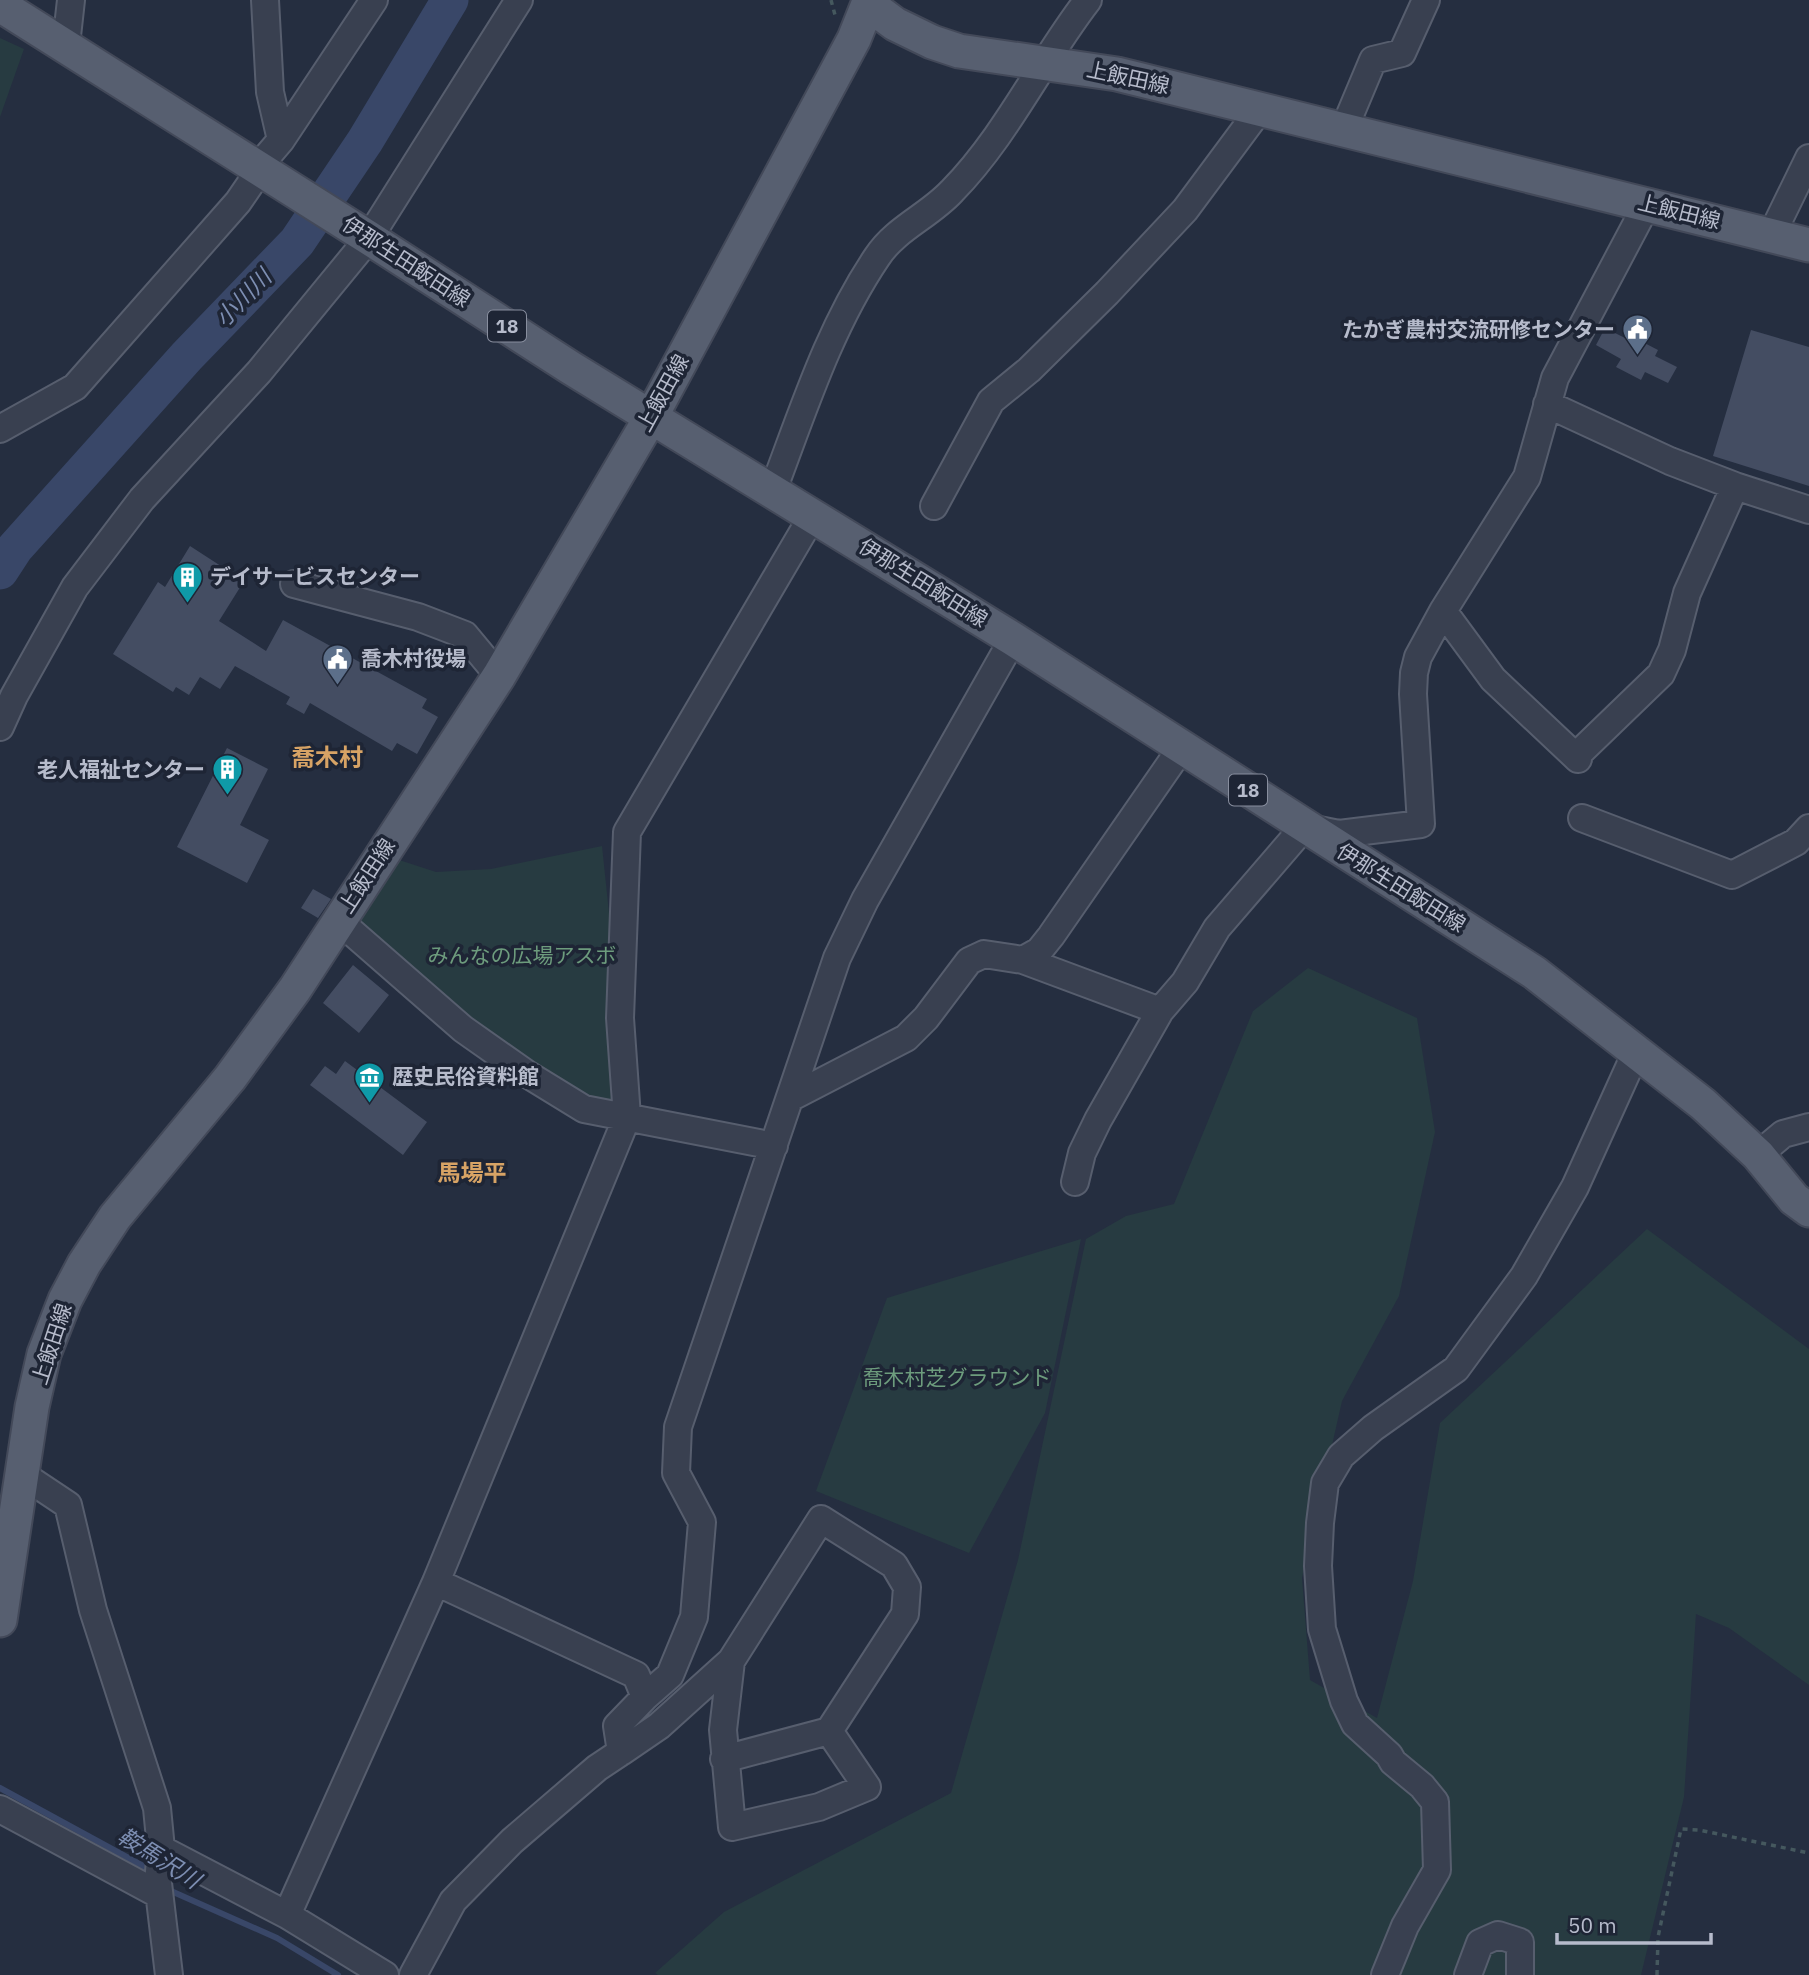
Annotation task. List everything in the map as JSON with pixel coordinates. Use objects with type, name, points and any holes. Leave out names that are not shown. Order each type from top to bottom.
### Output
[{"type":"main road","name":"上飯田線","points":[[0,1620],[32,1407],[44,1354],[65,1300],[84,1264],[115,1217],[230,1078],[295,989],[499,676],[651,417],[854,39],[867,1],[895,24],[958,51],[1117,74],[1809,245]]},
{"type":"main road","name":"伊那生田飯田線","points":[[0,5],[66,45],[259,175],[366,236],[571,368],[1013,639],[1535,973],[1703,1104],[1758,1155],[1794,1199],[1809,1210]]},
{"type":"street","points":[[66,45],[71,0]]},
{"type":"street","points":[[265,0],[270,92],[281,140]]},
{"type":"street","points":[[0,429],[75,387],[238,202],[259,175],[374,0]]},
{"type":"street","points":[[0,727],[14,696],[75,587],[134,510],[260,372],[366,236],[519,0]]},
{"type":"street","points":[[773,490],[835,329],[876,258],[890,238],[930,211],[952,191],[995,140],[1044,62],[1088,0]]},
{"type":"street","points":[[1345,129],[1373,60],[1402,53],[1426,0]]},
{"type":"street","points":[[934,506],[991,401],[1029,370],[1185,211],[1260,109]]},
{"type":"street","points":[[1772,236],[1809,158]]},
{"type":"street","points":[[1074,1182],[1082,1153],[1098,1120],[1160,1011],[1185,982],[1217,928],[1304,827],[1339,834],[1421,824],[1413,694],[1418,657],[1443,611],[1527,477],[1555,378],[1647,205]]},
{"type":"street","points":[[1547,404],[1670,461],[1809,510]]},
{"type":"street","points":[[1443,611],[1493,679],[1577,757],[1661,674],[1672,650],[1687,593],[1735,486]]},
{"type":"street","points":[[286,1915],[436,1582],[627,1117],[620,1018],[627,832],[813,515]]},
{"type":"street","points":[[294,584],[418,617],[465,635],[499,676]]},
{"type":"street","points":[[621,1752],[617,1726],[670,1675],[694,1617],[702,1522],[676,1473],[678,1427],[837,958],[865,900],[1013,639]]},
{"type":"street","points":[[1023,960],[1039,951],[1051,936],[1112,844],[1182,747]]},
{"type":"street","points":[[1582,818],[1732,875],[1796,842],[1809,828]]},
{"type":"street","points":[[338,920],[463,1029],[527,1074],[584,1109],[774,1146]]},
{"type":"street","points":[[790,1098],[906,1038],[926,1018],[969,961],[985,954],[1023,960],[1160,1011]]},
{"type":"street","points":[[1385,1975],[1405,1926],[1437,1870],[1435,1802],[1422,1786],[1355,1724],[1344,1701],[1322,1629],[1318,1566],[1325,1483],[1341,1456],[1455,1369],[1524,1276],[1575,1187],[1637,1050]]},
{"type":"street","points":[[1758,1155],[1783,1134],[1809,1127]]},
{"type":"street","points":[[23,1475],[68,1505],[93,1610],[157,1808],[161,1849],[159,1894],[169,1975]]},
{"type":"street","points":[[413,1975],[453,1901],[512,1841],[597,1768],[659,1726],[731,1661],[821,1519],[894,1565],[907,1587],[905,1614],[829,1731],[724,1759]]},
{"type":"street","points":[[436,1582],[636,1675],[645,1697]]},
{"type":"street","points":[[731,1661],[723,1730],[732,1827],[819,1807],[867,1787],[829,1731]]},
{"type":"street","points":[[0,1809],[159,1894]]},
{"type":"street","points":[[161,1849],[286,1915],[385,1975]]},
{"type":"street","points":[[1468,1975],[1480,1943],[1498,1935],[1520,1942],[1520,1975]]},
{"type":"path","points":[[1657,1975],[1658,1937],[1681,1829],[1699,1830],[1809,1853]]},
{"type":"green space","points":[[0,38],[24,49],[0,117]]},
{"type":"green space","name":"みんなの広場アスボ","points":[[602,846],[620,1018],[623,1112],[582,1106],[338,920],[390,857],[436,872],[491,869]]},
{"type":"green space","points":[[1308,968],[1417,1018],[1435,1132],[1399,1296],[1342,1401],[1302,1578],[1310,1680],[1377,1718],[1413,1581],[1440,1423],[1647,1229],[1809,1349],[1809,1685],[1729,1628],[1696,1614],[1684,1797],[1641,1975],[658,1975],[655,1973],[724,1912],[951,1793],[1018,1560],[1086,1239],[1126,1216],[1174,1204],[1253,1011]]},
{"type":"green space","name":"喬木村芝グラウンド","points":[[1081,1239],[1045,1413],[969,1553],[816,1491],[887,1298]]},
{"type":"building","name":"たかぎ農村交流研修センター","points":[[1605,328],[1629,340],[1631,336],[1658,350],[1655,356],[1677,367],[1668,383],[1645,372],[1641,380],[1616,367],[1621,359],[1596,345]]},
{"type":"building","points":[[1751,330],[1809,347],[1809,486],[1713,456]]},
{"type":"building","points":[[190,546],[244,581],[219,621],[266,651],[283,620],[427,699],[422,708],[438,717],[417,754],[397,743],[392,751],[310,703],[304,714],[286,704],[290,697],[235,666],[220,689],[200,677],[189,695],[176,687],[173,692],[113,654],[158,582],[165,587]]},
{"type":"building","name":"老人福祉センター","points":[[227,748],[268,769],[240,825],[269,840],[247,883],[177,847]]},
{"type":"building","points":[[313,889],[331,899],[318,918],[301,908]]},
{"type":"building","points":[[353,965],[389,995],[359,1033],[323,1003]]},
{"type":"building","name":"歴史民俗資料館","points":[[345,1061],[427,1122],[403,1155],[310,1085],[325,1066],[336,1074]]},
{"type":"waterway","name":"小川川","points":[[0,571],[15,548],[187,356],[297,242],[365,141],[450,0]]},
{"type":"waterway","name":"鞍馬沢川","points":[[0,1788],[151,1872]]},
{"type":"waterway","name":"鞍馬沢川","points":[[167,1886],[171,1891],[277,1938],[338,1975]]},
{"type":"place","name":"たかぎ農村交流研修センター","points":[[1638,357]]},
{"type":"place","name":"デイサービスセンター","points":[[187,604]]},
{"type":"place","name":"喬木村役場","points":[[338,686]]},
{"type":"place","name":"老人福祉センター","points":[[228,797]]},
{"type":"place","name":"歴史民俗資料館","points":[[369,1104]]},
{"type":"district","name":"喬木村","points":[[327,758]]},
{"type":"district","name":"馬場平","points":[[472,1173]]}]
